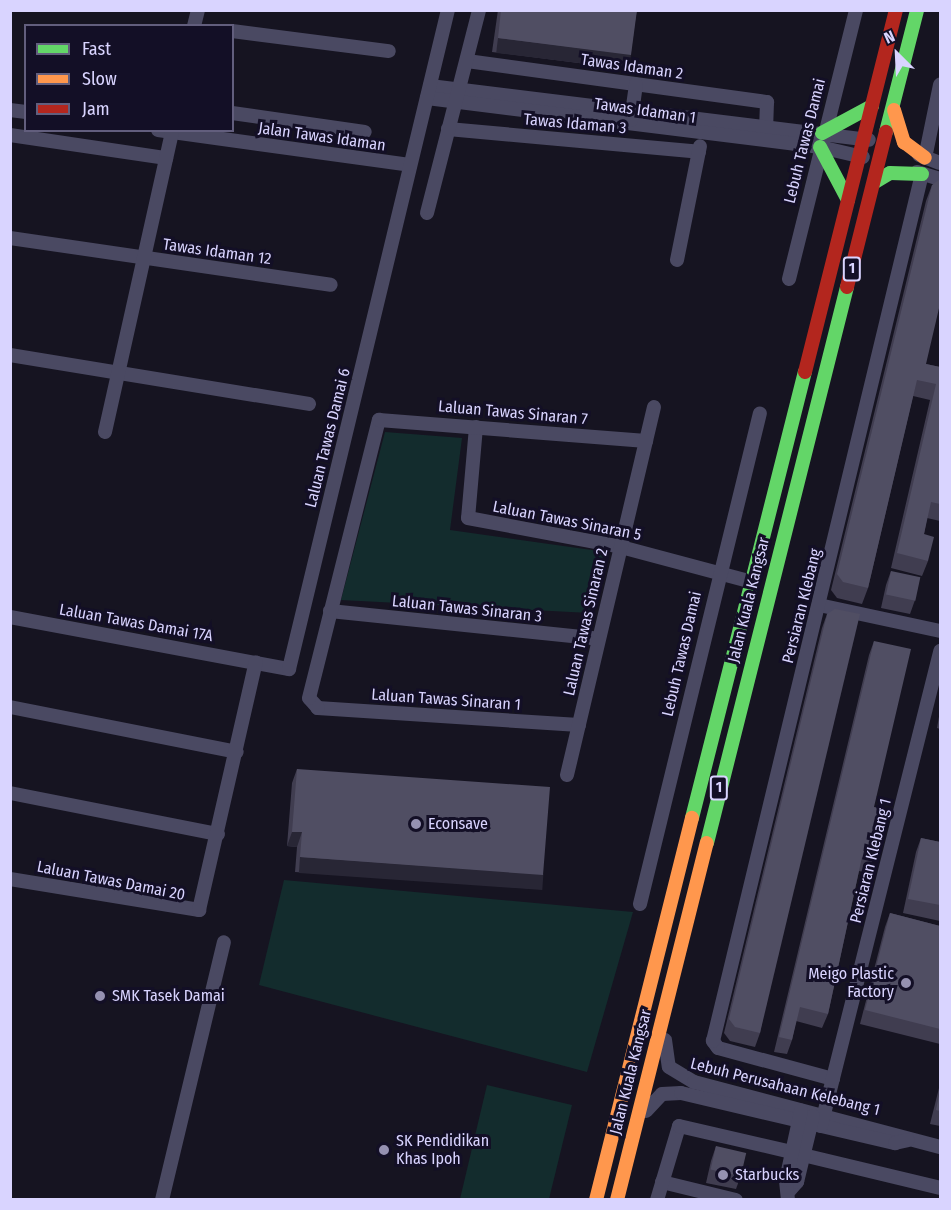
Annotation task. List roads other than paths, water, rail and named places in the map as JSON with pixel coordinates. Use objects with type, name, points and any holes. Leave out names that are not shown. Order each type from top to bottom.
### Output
[{"type":"highway","name":"Jalan Kuala Kangsar","points":[[596,1200],[749,581],[896,10]]},
{"type":"highway","name":"Jalan Kuala Kangsar","points":[[617,1200],[917,10]]},
{"type":"highway","points":[[848,200],[821,140],[872,106]]},
{"type":"highway","points":[[893,107],[904,142],[925,158]]},
{"type":"highway","points":[[875,182],[890,173],[922,174]]},
{"type":"street","name":"Laluan Tawas Damai 6","points":[[256,662],[290,667],[448,10]]},
{"type":"street","points":[[427,213],[479,10]]},
{"type":"street","name":"Lebuh Tawas Damai","points":[[789,279],[821,140],[856,10]]},
{"type":"street","points":[[234,31],[389,51]]},
{"type":"street","name":"Tawas Idaman 2","points":[[467,61],[767,102],[766,128]]},
{"type":"street","points":[[632,118],[636,84]]},
{"type":"street","points":[[925,158],[940,85]]},
{"type":"street","name":"Tawas Idaman 1","points":[[429,92],[632,118],[766,128],[821,140],[859,156],[940,179]]},
{"type":"street","points":[[234,113],[365,132]]},
{"type":"street","name":"Tawas Idaman 1","points":[[632,118],[701,135],[821,140],[864,139],[940,163]]},
{"type":"street","name":"Tawas Idaman 3","points":[[448,129],[699,152]]},
{"type":"street","points":[[10,238],[144,258],[166,158],[165,132]]},
{"type":"street","name":"Jalan Tawas Idaman","points":[[172,132],[410,165]]},
{"type":"street","points":[[10,135],[166,158]]},
{"type":"street","points":[[677,260],[701,135]]},
{"type":"street","name":"Persiaran Klebang","points":[[833,1078],[714,1045],[922,174]]},
{"type":"street","name":"Tawas Idaman 12","points":[[105,432],[144,258],[331,285]]},
{"type":"street","points":[[10,355],[309,404]]},
{"type":"street","name":"Laluan Tawas Sinaran 2","points":[[567,775],[654,407]]},
{"type":"street","name":"Lebuh Tawas Damai","points":[[640,904],[718,574],[760,413]]},
{"type":"street","name":"Laluan Tawas Sinaran 7","points":[[330,611],[379,420],[646,441]]},
{"type":"street","name":"Laluan Tawas Sinaran 5","points":[[476,427],[468,518],[621,547],[749,581]]},
{"type":"street","points":[[819,605],[940,631]]},
{"type":"street","name":"Laluan Tawas Sinaran 3","points":[[330,611],[599,639]]},
{"type":"street","name":"Laluan Tawas Sinaran 1","points":[[330,611],[311,705],[579,725]]},
{"type":"street","name":"Laluan Tawas Damai 17A","points":[[10,617],[256,662]]},
{"type":"street","name":"Persiaran Klebang 1","points":[[789,1195],[798,1154],[812,1117],[833,1078],[940,651]]},
{"type":"street","points":[[10,793],[218,834],[256,662]]},
{"type":"street","points":[[10,707],[237,752]]},
{"type":"street","name":"Laluan Tawas Damai 20","points":[[10,879],[196,911],[202,905],[218,834]]},
{"type":"street","points":[[162,1200],[224,942]]},
{"type":"street","name":"Lebuh Perusahaan Kelebang 1","points":[[670,983],[673,1000],[666,1056],[678,1076],[895,1143],[908,1140],[940,1147]]},
{"type":"street","name":"Lebuh Perusahaan Kelebang 1","points":[[628,1156],[637,1148],[653,1099],[670,1092],[812,1117]]},
{"type":"street","points":[[657,1200],[679,1126],[940,1188]]},
{"type":"street","points":[[662,1182],[736,1200]]},
{"type":"place","name":"Econsave","points":[[416,824]]},
{"type":"place","name":"Meigo Plastic Factory","points":[[906,983]]},
{"type":"place","name":"SMK Tasek Damai","points":[[100,996]]},
{"type":"place","name":"SK Pendidikan Khas Ipoh","points":[[384,1150]]},
{"type":"place","name":"Starbucks","points":[[723,1175]]}]
